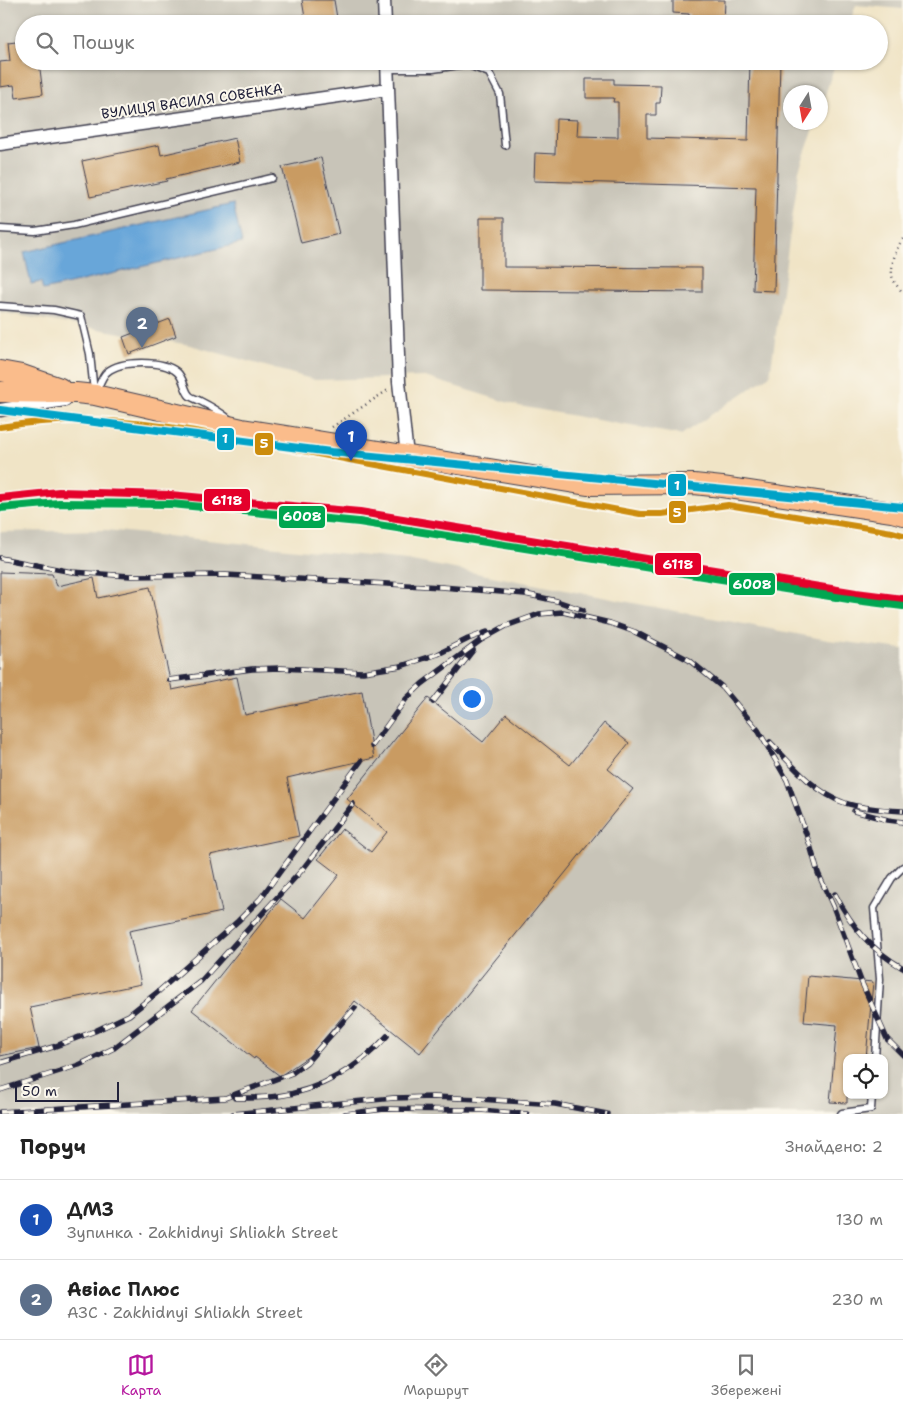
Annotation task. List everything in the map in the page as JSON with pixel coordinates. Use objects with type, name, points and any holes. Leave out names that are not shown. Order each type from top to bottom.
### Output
[{"type":"highway","points":[[0,371],[22,375],[85,394],[242,429],[588,485],[694,484],[815,500],[903,515]]},
{"type":"highway","points":[[0,392],[85,394]]},
{"type":"street","points":[[384,0],[385,15]]},
{"type":"street","points":[[387,70],[399,382],[407,456]]},
{"type":"street","name":"ВУЛИЦЯ ВАСИЛЯ СОВЕНКА","points":[[0,144],[388,89]]},
{"type":"street","points":[[0,410],[85,394]]},
{"type":"lane","points":[[481,70],[489,73],[500,94],[505,145]]},
{"type":"lane","points":[[0,229],[36,231],[74,225],[272,178]]},
{"type":"lane","points":[[0,306],[54,310],[81,316],[90,354],[85,394]]},
{"type":"lane","points":[[85,394],[105,372],[113,368],[138,363],[170,367],[178,372],[190,395],[221,412],[242,429]]},
{"type":"lane","points":[[875,1054],[880,980],[874,908],[892,878],[903,867]]},
{"type":"lane","points":[[841,1114],[842,1112],[871,1109],[872,1099]]},
{"type":"path","points":[[903,239],[893,258],[892,278],[903,293]]},
{"type":"path","points":[[313,440],[399,382]]},
{"type":"shaded area","points":[[0,0],[903,0],[903,9],[856,5],[852,15],[15,15],[15,70],[833,70],[828,86],[783,85],[783,130],[813,130],[799,170],[770,375],[681,435],[519,406],[425,377],[315,380],[190,345],[0,312]]},
{"type":"shaded area","points":[[106,530],[407,560],[828,640],[903,649],[903,1114],[0,1114],[0,532]]},
{"type":"water","points":[[233,204],[242,243],[43,290],[41,282],[31,284],[24,252]]},
{"type":"building","points":[[302,0],[334,0],[336,15],[304,15]]},
{"type":"building","points":[[673,0],[725,0],[724,15],[673,13]]},
{"type":"building","points":[[15,41],[15,70],[40,70],[43,94],[16,98],[14,85],[0,87],[0,62],[10,61],[8,42]]},
{"type":"building","points":[[750,70],[780,70],[774,291],[753,290],[756,187],[534,181],[535,153],[555,154],[556,119],[578,120],[577,136],[618,137],[618,102],[613,102],[614,98],[586,98],[586,79],[614,79],[614,84],[661,85],[660,103],[656,103],[656,115],[647,115],[647,138],[748,141]]},
{"type":"building","points":[[235,138],[240,162],[166,179],[167,181],[90,197],[82,161],[159,145],[161,155]]},
{"type":"building","points":[[321,158],[339,234],[301,243],[282,167]]},
{"type":"building","points":[[480,218],[504,218],[504,267],[702,268],[702,292],[480,290]]},
{"type":"building","points":[[170,319],[176,336],[129,354],[123,337]]},
{"type":"building","points":[[0,572],[52,574],[57,586],[94,578],[98,598],[150,587],[172,690],[237,677],[245,715],[362,691],[374,758],[287,778],[299,836],[210,855],[222,912],[129,931],[141,984],[30,1007],[39,1048],[0,1056]]},
{"type":"building","points":[[428,698],[483,742],[506,714],[570,765],[604,723],[629,743],[608,769],[633,789],[420,1053],[355,1001],[309,1056],[280,1076],[255,1057],[254,1059],[192,1010],[281,899],[305,918],[339,875],[318,859],[342,829],[371,852],[387,832],[347,799]]},
{"type":"building","points":[[808,976],[873,982],[866,1054],[843,1054],[843,1099],[847,1099],[847,1103],[830,1102],[837,1025],[804,1022]]},
{"type":"railway","points":[[0,558],[72,572],[130,576],[226,575],[442,587],[525,594],[557,601],[583,610]]},
{"type":"railway","points":[[372,746],[406,699],[422,684],[481,640],[506,626],[539,614],[563,612],[610,623],[635,632],[689,660],[722,687],[758,730],[787,780],[818,873],[833,906],[861,981],[887,1039],[903,1055]]},
{"type":"railway","points":[[169,680],[252,669],[280,668],[363,672],[401,666],[438,654],[487,632]]},
{"type":"railway","points":[[433,702],[473,650]]},
{"type":"railway","points":[[770,742],[804,777],[834,798],[858,806],[903,811]]},
{"type":"railway","points":[[0,1063],[53,1047],[95,1031],[129,1015],[159,991],[260,899],[361,761]]},
{"type":"railway","points":[[0,1090],[79,1065],[114,1048],[201,981],[302,870],[353,804]]},
{"type":"railway","points":[[854,811],[903,822]]},
{"type":"railway","points":[[835,894],[848,917],[863,937],[881,953],[903,968]]},
{"type":"railway","points":[[0,1112],[225,1098],[292,1073],[307,1062],[355,1008]]},
{"type":"railway","points":[[235,1098],[262,1098],[309,1089],[338,1076],[364,1058],[387,1036]]},
{"type":"railway","points":[[233,1114],[393,1098],[434,1097],[555,1104],[607,1114]]},
{"type":"railway","points":[[345,1114],[384,1109],[480,1110],[527,1114]]},
{"type":"transit line","name":"1","points":[[0,410],[331,452],[903,507]]},
{"type":"transit line","name":"5","points":[[0,427],[82,420],[163,426],[640,514],[662,514],[728,505],[903,535]]},
{"type":"transit line","name":"6118","points":[[0,498],[59,492],[170,495],[360,512],[856,593],[903,599]]},
{"type":"transit line","name":"6008","points":[[0,508],[59,503],[171,504],[359,522],[903,606]]},
{"type":"place","name":"Авіас Плюс","points":[[142,348]]},
{"type":"place","name":"ДМЗ","points":[[351,461]]}]
